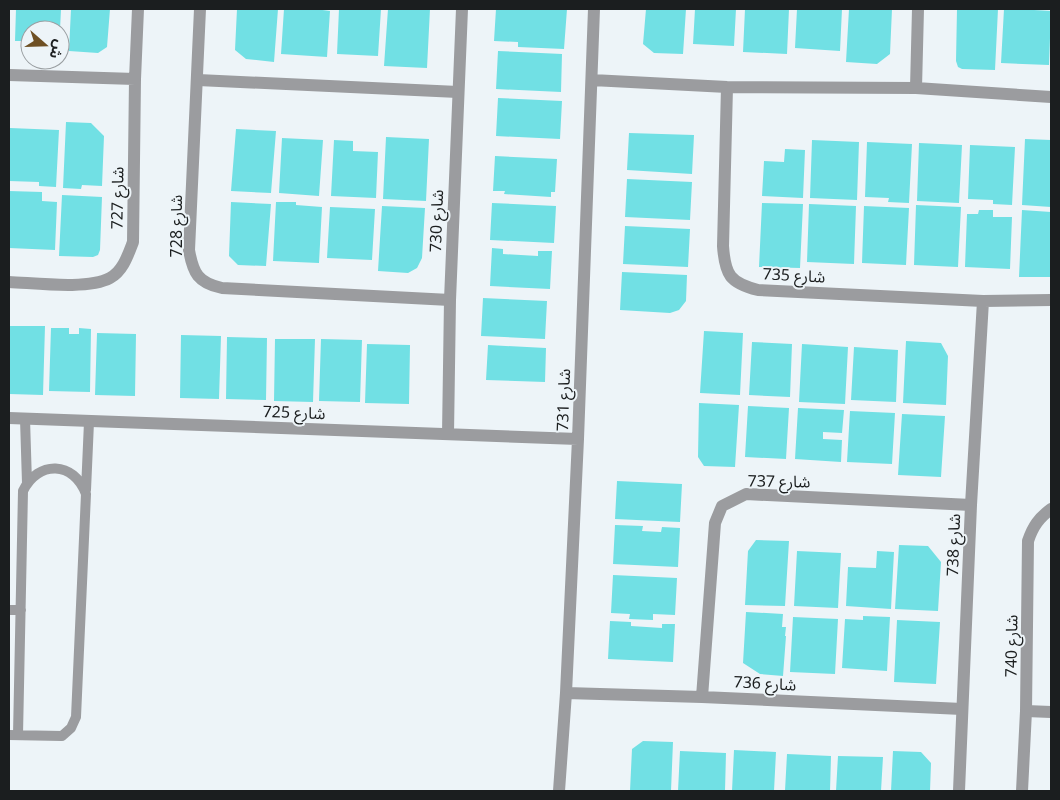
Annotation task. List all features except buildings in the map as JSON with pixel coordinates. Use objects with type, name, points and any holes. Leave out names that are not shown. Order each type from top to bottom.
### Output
[{"type":"street","name":"شارع 727","points":[[9,282],[92,284],[112,278],[126,261],[133,242],[134,79],[138,9]]},
{"type":"street","name":"شارع 728","points":[[200,9],[189,250],[192,264],[199,278],[210,285],[222,288],[450,300]]},
{"type":"street","name":"شارع 730","points":[[448,434],[450,300],[462,9]]},
{"type":"street","name":"شارع 731","points":[[559,791],[566,693],[578,439],[594,9]]},
{"type":"street","points":[[916,88],[918,9]]},
{"type":"street","points":[[9,75],[134,79]]},
{"type":"street","points":[[198,80],[458,92]]},
{"type":"street","points":[[592,80],[727,86],[916,88],[1051,97]]},
{"type":"street","name":"شارع 735","points":[[727,86],[723,246],[724,267],[736,282],[745,287],[758,290],[983,301],[1051,300]]},
{"type":"street","name":"شارع 738","points":[[958,791],[971,504],[983,301]]},
{"type":"street","name":"شارع 725","points":[[9,418],[578,439]]},
{"type":"street","name":"شارع 737","points":[[702,697],[715,523],[722,506],[746,494],[971,504]]},
{"type":"street","name":"شارع 740","points":[[1022,791],[1026,710],[1028,541],[1032,527],[1051,509]]},
{"type":"street","name":"شارع 736","points":[[566,693],[962,709]]},
{"type":"street","points":[[1026,710],[1051,712]]},
{"type":"lane","points":[[25,418],[27,483]]},
{"type":"lane","points":[[86,494],[83,484],[77,477],[60,468],[51,468],[33,476],[23,490],[21,610],[13,735],[62,736],[71,728],[76,717],[86,494],[89,422]]},
{"type":"lane","points":[[9,610],[21,610]]}]
